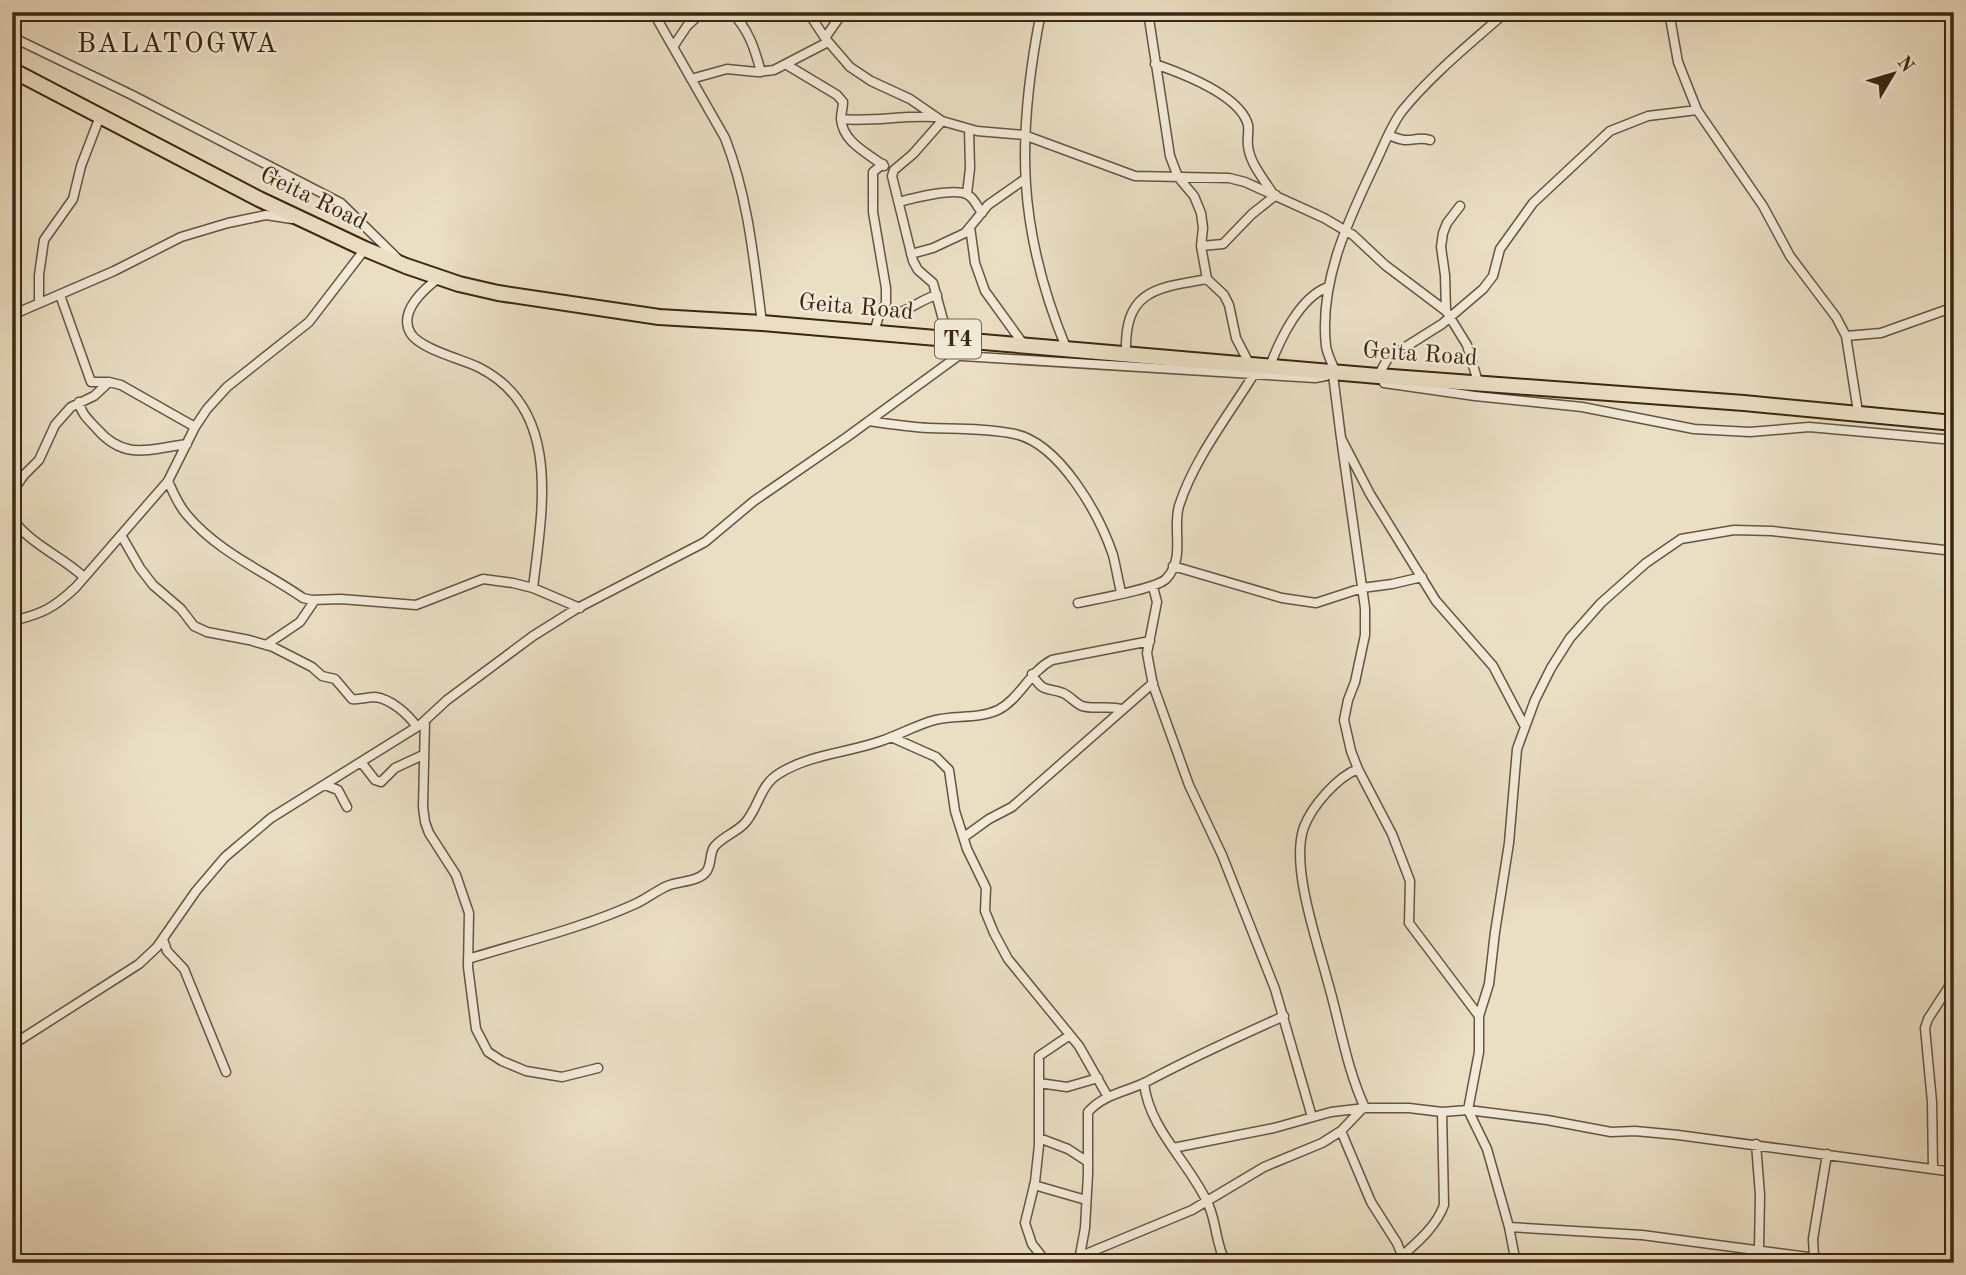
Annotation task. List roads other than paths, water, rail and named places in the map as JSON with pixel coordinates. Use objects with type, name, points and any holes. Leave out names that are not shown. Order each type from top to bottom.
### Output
[{"type":"highway","name":"Geita Road","points":[[12,70],[305,221],[365,249],[406,266],[498,293],[659,317],[948,338],[1126,354],[1252,370],[1270,366],[1858,412],[1954,423]]},
{"type":"street","points":[[653,12],[725,138],[733,159],[746,216],[762,323]]},
{"type":"street","points":[[673,47],[687,26],[702,12]]},
{"type":"street","points":[[731,12],[741,22],[754,46],[761,72]]},
{"type":"street","points":[[808,12],[850,67],[910,99],[938,119]]},
{"type":"street","points":[[691,79],[727,69],[761,72],[787,65],[827,40],[843,12]]},
{"type":"street","points":[[1041,12],[1031,65],[1024,135],[1025,179],[1032,233],[1044,287],[1067,350]]},
{"type":"street","points":[[1148,12],[1171,156],[1178,177],[1194,196],[1201,213],[1201,246],[1207,279],[1224,295],[1229,305],[1236,338],[1252,370]]},
{"type":"street","points":[[1479,1016],[1409,923],[1410,881],[1392,834],[1358,769],[1345,720],[1364,635],[1365,608],[1334,373],[1326,347],[1328,287],[1334,264],[1346,230],[1400,114],[1418,93],[1506,12]]},
{"type":"street","points":[[1669,12],[1678,62],[1697,110],[1763,206],[1790,256],[1836,317],[1846,336],[1858,412]]},
{"type":"street","points":[[12,37],[341,204],[406,266]]},
{"type":"street","points":[[1156,64],[1207,87],[1230,101],[1243,114],[1248,127],[1248,147],[1253,164],[1275,195]]},
{"type":"street","points":[[787,65],[837,95],[842,102],[841,119],[847,138],[893,174],[915,266],[933,283],[948,338]]},
{"type":"street","points":[[1378,376],[1388,358],[1483,289],[1493,276],[1500,248],[1533,203],[1610,131],[1648,116],[1697,110]]},
{"type":"street","points":[[841,119],[874,120],[901,116],[938,119],[969,129],[1024,135],[1135,176],[1229,178],[1245,182],[1346,230],[1385,265],[1449,314],[1467,345],[1478,382]]},
{"type":"street","points":[[39,303],[39,275],[44,240],[73,199],[81,166],[99,119],[104,118]]},
{"type":"street","points":[[893,174],[894,170],[913,154],[938,119]]},
{"type":"street","points":[[969,129],[970,168],[967,194],[982,213]]},
{"type":"street","points":[[1389,135],[1403,141],[1424,138],[1430,140]]},
{"type":"street","points":[[874,333],[884,307],[886,288],[876,233],[872,183],[873,172],[883,164]]},
{"type":"street","points":[[911,254],[949,242],[970,227],[994,200],[1025,179]]},
{"type":"street","points":[[899,202],[940,194],[967,194]]},
{"type":"street","points":[[1201,246],[1223,244],[1275,195]]},
{"type":"street","points":[[1449,314],[1441,247],[1447,223],[1460,206]]},
{"type":"street","points":[[12,315],[181,237],[266,215],[305,221]]},
{"type":"street","points":[[970,227],[975,263],[985,291],[1024,345]]},
{"type":"street","points":[[12,621],[42,614],[84,577],[168,481],[195,427],[227,387],[309,323],[365,249]]},
{"type":"street","points":[[440,277],[422,290],[412,304],[408,323],[411,334],[425,344],[496,376],[517,395],[531,418],[541,466],[542,509],[533,588]]},
{"type":"street","points":[[1126,354],[1127,325],[1136,307],[1148,294],[1167,287],[1207,279]]},
{"type":"street","points":[[1270,366],[1278,344],[1301,307],[1319,290],[1328,287]]},
{"type":"street","points":[[60,295],[91,382],[121,385],[195,427]]},
{"type":"street","points":[[884,307],[893,314],[900,313],[937,295]]},
{"type":"street","points":[[1846,336],[1893,330],[1954,307]]},
{"type":"street","points":[[12,1045],[139,964],[163,939],[225,857],[271,818],[421,724],[506,654],[580,608],[705,542],[754,501],[958,356],[989,342]]},
{"type":"street","points":[[958,356],[1252,370],[1315,378],[1334,373],[1475,396],[1582,407],[1694,429],[1750,432],[1809,427],[1954,440]]},
{"type":"street","points":[[1078,603],[1153,587],[1167,578],[1179,550],[1178,510],[1186,489],[1252,370]]},
{"type":"street","points":[[12,492],[39,460],[55,425],[71,407],[93,396],[109,382]]},
{"type":"street","points":[[79,402],[85,416],[104,437],[121,448],[140,451],[187,444]]},
{"type":"street","points":[[869,421],[994,431],[1034,440],[1060,464],[1101,526],[1113,557],[1121,592]]},
{"type":"street","points":[[1341,438],[1370,494],[1436,601],[1493,666],[1525,727]]},
{"type":"street","points":[[168,481],[185,513],[199,527],[241,561],[303,597],[315,600],[341,599],[416,605],[483,579],[533,588],[580,608]]},
{"type":"street","points":[[12,519],[40,547],[66,562],[84,577]]},
{"type":"street","points":[[1516,1263],[1487,1149],[1468,1110],[1479,1052],[1479,1016],[1489,984],[1509,843],[1517,749],[1535,700],[1551,668],[1583,622],[1646,564],[1681,539],[1734,530],[1772,531],[1954,551]]},
{"type":"street","points":[[121,535],[153,585],[181,609],[194,626],[207,632],[266,645],[312,667],[322,676],[335,679],[352,699],[376,697],[421,724]]},
{"type":"street","points":[[1173,566],[1282,598],[1316,603],[1362,588],[1422,577]]},
{"type":"street","points":[[1153,587],[1157,602],[1147,653],[1153,682],[1189,785],[1239,896],[1284,1016],[1311,1117]]},
{"type":"street","points":[[266,645],[300,622],[315,600]]},
{"type":"street","points":[[468,959],[589,921],[635,904],[670,885],[700,877],[708,869],[715,846],[745,823],[769,780],[781,772],[823,754],[843,752],[936,720],[990,713],[1000,709],[1013,698],[1039,666],[1052,660],[1150,641]]},
{"type":"street","points":[[1032,674],[1040,687],[1067,695],[1081,705],[1121,709]]},
{"type":"street","points":[[964,837],[1012,807],[1153,682]]},
{"type":"street","points":[[421,724],[425,822],[429,833],[456,875],[469,913],[468,959],[476,1029],[488,1052],[526,1071],[562,1077],[598,1068]]},
{"type":"street","points":[[891,737],[936,757],[949,770],[955,811],[972,861],[986,888],[985,911],[1008,959],[1070,1035],[1108,1097]]},
{"type":"street","points":[[361,762],[375,780],[381,782],[395,768],[423,755]]},
{"type":"street","points":[[1358,769],[1345,774],[1336,782],[1304,827],[1301,870],[1317,945],[1349,1068],[1363,1108]]},
{"type":"street","points":[[325,785],[338,790],[347,807]]},
{"type":"street","points":[[163,939],[167,951],[184,969],[226,1072]]},
{"type":"street","points":[[1933,1169],[1932,1102],[1925,1028],[1928,1018],[1954,979]]},
{"type":"street","points":[[1080,1255],[1085,1228],[1088,1112],[1108,1097],[1284,1016]]},
{"type":"street","points":[[1047,1263],[1032,1244],[1024,1223],[1034,1185],[1039,1138],[1039,1056],[1070,1035]]},
{"type":"street","points":[[1039,1083],[1067,1087],[1098,1079]]},
{"type":"street","points":[[1143,1083],[1149,1105],[1172,1148],[1207,1202],[1226,1263]]},
{"type":"street","points":[[1064,1263],[1121,1241],[1207,1202],[1264,1167],[1322,1143],[1341,1131],[1363,1108]]},
{"type":"street","points":[[1172,1148],[1274,1128],[1331,1112],[1363,1108],[1409,1108],[1442,1112],[1468,1110],[1547,1120],[1611,1132],[1655,1132],[1954,1172]]},
{"type":"street","points":[[1341,1131],[1371,1202],[1404,1259],[1441,1215],[1444,1205],[1442,1112]]},
{"type":"street","points":[[1039,1138],[1059,1145],[1088,1162]]},
{"type":"street","points":[[1756,1144],[1760,1195],[1759,1249]]},
{"type":"street","points":[[1814,1256],[1813,1239],[1827,1154]]},
{"type":"street","points":[[1034,1185],[1086,1200]]},
{"type":"street","points":[[1509,1227],[1642,1236],[1854,1263]]},
{"type":"district","name":"BALATOGWA","points":[[178,45]]}]
